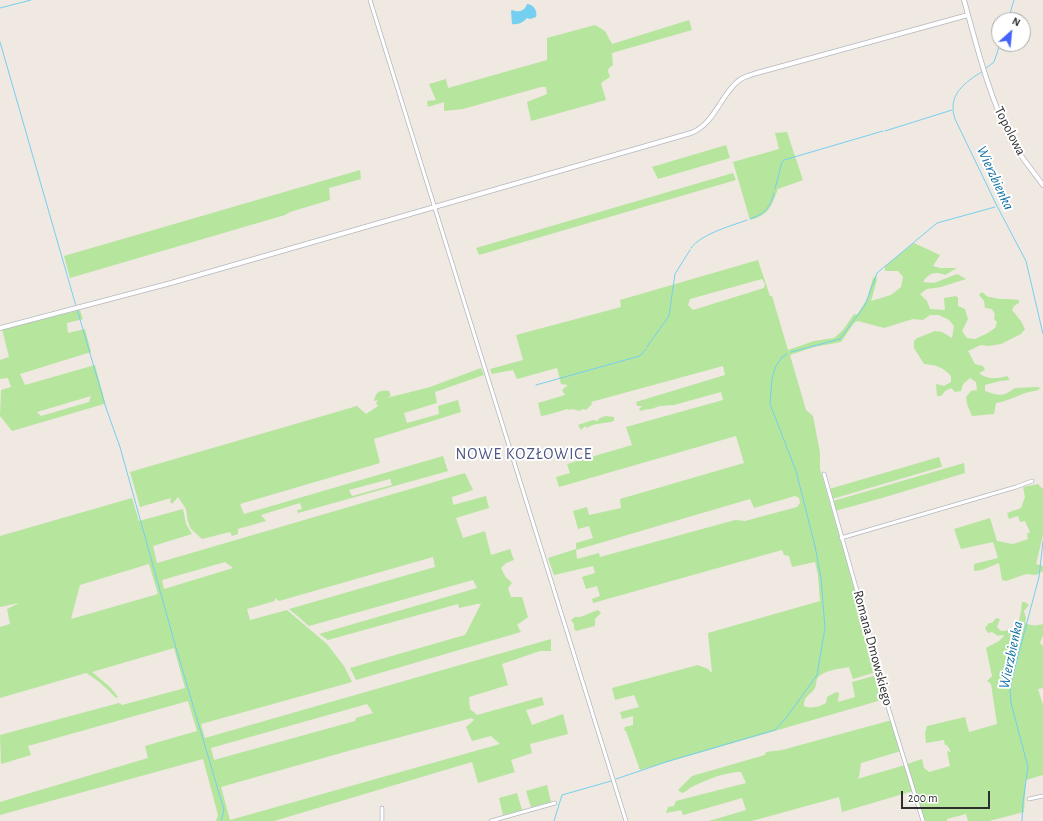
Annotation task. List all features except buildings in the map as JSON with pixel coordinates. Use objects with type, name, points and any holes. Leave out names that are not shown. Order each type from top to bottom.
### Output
[{"type":"street","points":[[370,0],[436,207],[626,821]]},
{"type":"street","name":"Topolowa","points":[[964,0],[994,100],[1011,139],[1043,185]]},
{"type":"street","points":[[0,328],[171,283],[691,133],[696,131],[704,124],[741,78],[757,72],[968,15]]},
{"type":"street","name":"Romana Dmowskiego","points":[[824,474],[882,684],[923,821]]},
{"type":"street","points":[[841,538],[1032,481]]},
{"type":"street","points":[[1029,799],[1043,796]]},
{"type":"street","points":[[491,821],[555,803]]},
{"type":"street","points":[[382,808],[382,821]]},
{"type":"street","points":[[506,817],[507,821]]},
{"type":"green space","points":[[689,20],[692,30],[612,53],[613,65],[608,71],[610,77],[601,83],[606,100],[531,121],[527,102],[547,94],[546,87],[541,87],[463,109],[444,111],[444,102],[428,107],[427,101],[436,100],[429,84],[446,79],[448,88],[547,60],[547,38],[595,25],[605,31],[612,44]]},
{"type":"green space","points":[[787,132],[803,180],[778,189],[771,205],[765,213],[750,220],[733,162],[779,149],[775,133]]},
{"type":"green space","points":[[726,145],[730,158],[658,179],[652,167]]},
{"type":"green space","points":[[360,170],[361,179],[329,188],[330,200],[290,212],[285,215],[70,278],[64,256]]},
{"type":"green space","points":[[733,173],[736,180],[479,255],[476,248]]},
{"type":"green space","points":[[914,243],[940,255],[933,266],[940,268],[957,268],[945,275],[938,273],[932,274],[923,282],[934,283],[957,274],[966,279],[941,287],[927,289],[920,294],[927,301],[930,309],[945,310],[944,298],[956,296],[958,298],[958,306],[965,309],[968,319],[962,331],[967,338],[975,339],[986,334],[995,328],[997,322],[994,319],[995,314],[992,309],[985,308],[984,301],[979,295],[982,292],[988,297],[1019,300],[1019,303],[1014,306],[1012,310],[1021,321],[1025,329],[1021,334],[1001,344],[988,346],[981,345],[968,351],[975,364],[983,366],[985,370],[979,373],[986,377],[992,378],[1007,376],[1010,380],[985,385],[985,391],[1001,395],[1015,388],[1041,388],[996,403],[994,414],[972,416],[966,397],[971,391],[977,390],[976,382],[970,378],[963,384],[961,391],[955,392],[951,388],[945,391],[941,396],[937,396],[936,384],[944,386],[951,382],[951,376],[939,367],[924,364],[914,348],[914,341],[917,338],[935,331],[942,332],[952,338],[954,326],[949,320],[939,315],[930,315],[923,320],[913,319],[884,328],[858,321],[854,323],[841,342],[814,347],[790,355],[806,410],[813,416],[820,453],[820,469],[876,663],[876,672],[853,679],[849,667],[832,670],[819,676],[815,688],[804,702],[804,706],[812,707],[824,704],[826,703],[827,697],[836,692],[839,693],[838,702],[855,697],[852,682],[877,675],[885,699],[640,770],[626,731],[624,730],[625,727],[633,725],[633,716],[622,719],[620,712],[639,707],[634,695],[615,700],[612,688],[698,665],[708,669],[712,673],[708,633],[820,601],[818,575],[815,562],[792,567],[789,556],[784,555],[782,550],[593,603],[592,599],[600,596],[597,586],[586,589],[582,577],[595,573],[593,566],[554,575],[548,558],[576,549],[576,543],[593,538],[589,526],[578,529],[573,511],[587,507],[589,515],[621,508],[620,499],[744,463],[736,436],[559,487],[556,477],[570,473],[567,464],[632,445],[626,427],[723,400],[721,392],[674,405],[660,406],[640,411],[639,409],[642,406],[637,406],[636,402],[725,375],[723,366],[591,402],[592,404],[586,410],[583,409],[579,411],[567,409],[541,416],[538,403],[565,395],[562,390],[568,385],[561,384],[557,368],[517,379],[513,370],[492,374],[490,369],[523,360],[516,335],[621,307],[620,300],[758,260],[770,296],[772,296],[788,350],[814,341],[834,338],[843,330],[854,314],[857,315],[867,299],[873,278],[876,276],[877,280],[871,301],[891,295],[901,287],[903,277],[898,271],[885,271],[885,266]],"holes":[[[762,279],[765,284],[764,288],[693,310],[688,305],[690,299]],[[795,496],[799,498],[800,503],[797,507],[745,521],[735,520],[600,557],[599,553],[577,559],[576,550],[750,499],[754,508]]]},
{"type":"green space","points":[[80,310],[83,319],[67,323],[68,333],[85,329],[91,352],[20,374],[25,385],[95,365],[105,402],[104,404],[12,431],[0,416],[1,390],[11,387],[8,378],[0,379],[0,360],[9,357],[2,329]],"holes":[[[91,396],[89,402],[41,416],[37,412]]]},
{"type":"green space","points":[[481,368],[484,375],[435,392],[437,403],[404,413],[407,423],[439,414],[438,406],[458,400],[461,412],[374,439],[380,463],[240,504],[244,514],[443,456],[448,471],[298,513],[297,510],[302,509],[300,503],[261,515],[266,521],[238,529],[238,534],[232,536],[230,532],[202,539],[191,529],[188,522],[186,509],[178,497],[172,504],[170,501],[171,498],[140,507],[130,472],[357,406],[366,414],[378,406],[376,403],[378,400],[374,401],[377,393],[383,390],[389,391],[391,396],[387,398],[430,387]],"holes":[[[390,479],[392,485],[352,496],[349,490]]]},
{"type":"green space","points":[[605,416],[614,417],[614,421],[587,428],[585,426],[581,430],[578,425],[593,420],[597,421]]},
{"type":"green space","points":[[939,457],[941,467],[832,499],[829,489]]},
{"type":"green space","points":[[964,463],[965,473],[835,511],[833,501]]},
{"type":"green space","points":[[465,473],[473,490],[452,497],[453,505],[486,496],[489,508],[456,518],[463,538],[485,531],[491,555],[510,549],[514,560],[506,563],[501,568],[505,576],[512,583],[508,588],[511,597],[522,597],[528,617],[517,625],[521,632],[356,680],[350,668],[465,635],[481,604],[459,608],[458,604],[328,640],[319,634],[477,588],[473,580],[309,626],[289,609],[435,567],[433,557],[279,601],[275,598],[275,601],[247,609],[250,620],[287,610],[327,644],[344,666],[352,682],[201,724],[205,738],[551,639],[551,651],[540,651],[502,664],[508,685],[469,697],[470,709],[477,715],[542,697],[544,705],[526,710],[532,725],[563,714],[568,734],[530,744],[532,753],[511,760],[515,772],[478,783],[472,762],[274,821],[216,821],[218,815],[203,759],[0,815],[0,802],[148,758],[145,746],[197,731],[188,701],[28,746],[31,755],[1,764],[0,735],[119,703],[122,705],[185,688],[174,648],[92,672],[110,687],[118,697],[116,698],[98,681],[86,673],[0,698],[0,627],[10,624],[7,609],[19,603],[0,607],[0,536],[132,498],[139,521],[183,509],[186,524],[192,534],[153,546],[157,563]],"holes":[[[225,562],[233,568],[164,589],[162,580]],[[149,564],[158,594],[71,619],[80,585]],[[367,704],[373,713],[356,718],[355,721],[214,760],[211,748]],[[472,718],[474,720],[466,727],[472,741],[491,736],[500,744],[230,820],[221,787]]]},
{"type":"green space","points":[[1038,484],[1043,489],[1043,535],[1036,564],[1043,566],[1043,571],[1036,575],[1026,574],[1006,581],[1002,580],[999,563],[982,570],[974,571],[974,564],[998,558],[993,542],[961,549],[954,529],[990,518],[997,541],[1013,544],[1028,539],[1027,534],[1030,532],[1025,521],[1020,522],[1018,516],[1009,519],[1007,513],[1021,508],[1025,497],[1023,487]]},
{"type":"green space","points":[[1022,602],[1029,605],[1024,611],[1026,618],[1025,623],[1030,625],[1043,624],[1043,635],[1040,643],[1043,646],[1043,688],[1038,689],[1043,705],[1043,775],[1026,780],[1024,812],[989,821],[968,821],[966,814],[947,819],[947,821],[924,821],[907,764],[922,759],[924,768],[929,772],[950,766],[947,751],[951,752],[947,745],[945,745],[944,740],[926,743],[925,733],[927,726],[965,717],[969,732],[997,724],[991,684],[987,681],[992,676],[986,648],[999,641],[1004,636],[998,636],[992,632],[988,633],[985,628],[996,618],[1000,619],[997,627],[1001,631],[1012,629],[1016,626],[1020,618]]},
{"type":"green space","points":[[598,610],[601,613],[595,619],[595,626],[576,631],[574,629],[574,624],[571,620],[575,617],[580,617]]},
{"type":"green space","points":[[892,720],[901,751],[861,763],[859,777],[857,779],[905,765],[913,791],[842,812],[839,797],[752,821],[709,821],[746,810],[742,798],[683,815],[681,810],[666,813],[668,807],[674,806],[676,801],[746,783],[741,772],[735,772],[709,779],[683,793],[678,790],[692,776],[765,755],[766,752],[782,750]]},
{"type":"green space","points":[[547,785],[551,802],[531,807],[526,791]]},
{"type":"green space","points":[[517,793],[522,810],[503,815],[499,798]]},
{"type":"water","points":[[527,4],[534,8],[536,17],[530,19],[527,18],[521,23],[512,24],[511,11],[521,11]]},
{"type":"waterway","points":[[0,8],[31,0]]},
{"type":"waterway","name":"Wierzbienka","points":[[1010,12],[1014,0]]},
{"type":"waterway","points":[[0,42],[76,306]]},
{"type":"waterway","name":"Wierzbienka","points":[[985,69],[994,62],[997,52]]},
{"type":"waterway","name":"Wierzbienka","points":[[983,71],[969,80],[959,90],[955,96],[953,111],[955,119],[997,206],[1026,261],[1043,334]]},
{"type":"waterway","points":[[885,131],[952,110]]},
{"type":"waterway","points":[[775,189],[782,162],[784,160],[883,131]]},
{"type":"waterway","points":[[750,219],[760,215],[766,210],[771,203],[774,193]]},
{"type":"waterway","points":[[791,352],[840,339],[865,305],[877,273],[937,223],[995,207]]},
{"type":"waterway","points":[[691,248],[709,235],[747,220]]},
{"type":"waterway","points":[[654,337],[669,316],[675,274],[690,250]]},
{"type":"waterway","points":[[77,309],[106,408],[120,447],[176,648],[224,810],[221,821]]},
{"type":"waterway","points":[[647,347],[653,338]]},
{"type":"waterway","points":[[536,385],[640,356],[646,349]]},
{"type":"waterway","points":[[616,779],[669,761],[775,730],[786,718],[817,675],[825,628],[821,578],[815,546],[796,471],[770,404],[772,378],[776,366],[782,357],[787,354]]},
{"type":"waterway","name":"Wierzbienka","points":[[1022,821],[1028,767],[1011,703],[1010,691],[1039,577],[1043,541]]},
{"type":"waterway","points":[[554,821],[562,795],[611,781]]},
{"type":"district","name":"NOWE KOZŁOWICE","points":[[524,454]]}]
